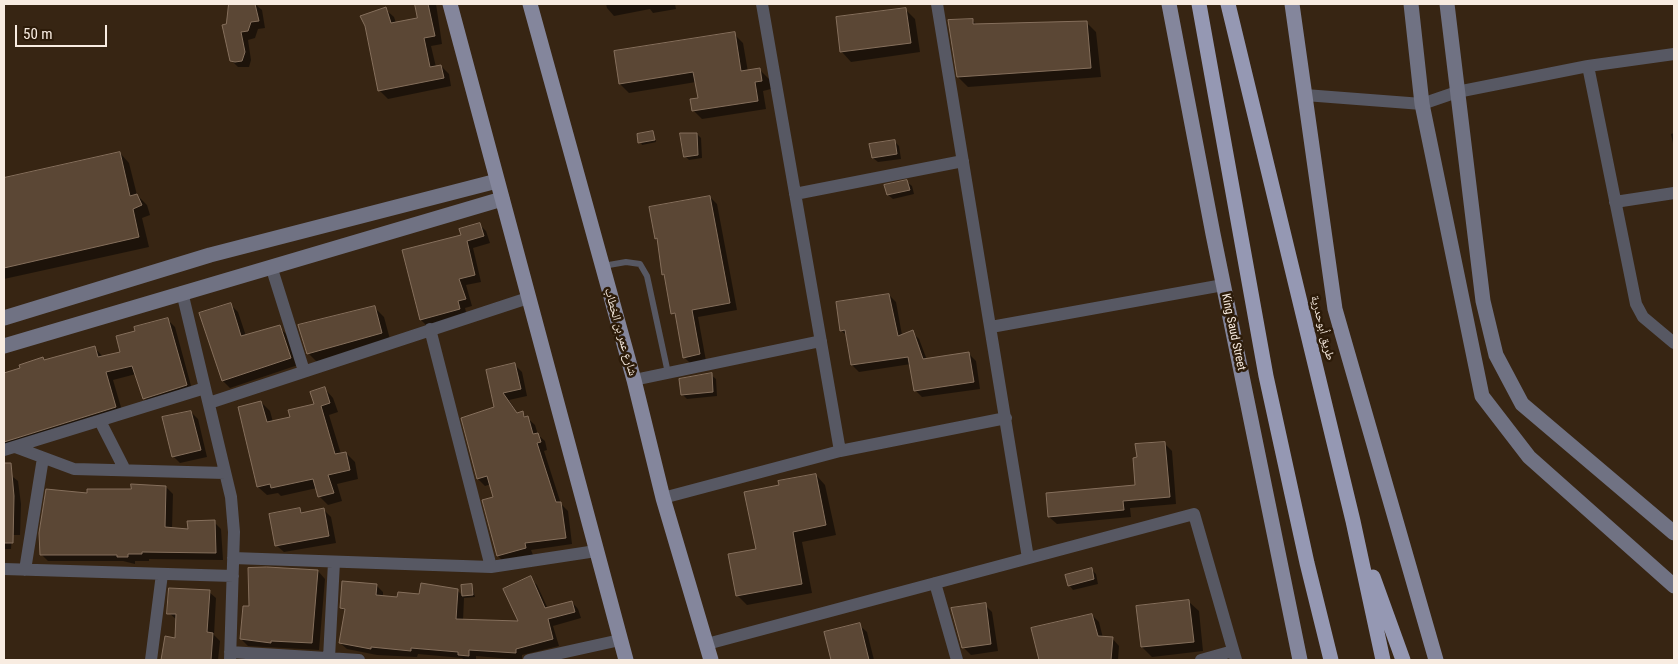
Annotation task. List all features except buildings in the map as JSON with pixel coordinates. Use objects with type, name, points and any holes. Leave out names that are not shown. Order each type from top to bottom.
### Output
[{"type":"highway","points":[[1199,4],[1266,376],[1305,553],[1332,660]]},
{"type":"highway","name":"طريق أبوحدرية","points":[[1228,4],[1353,521],[1383,660]]},
{"type":"highway","points":[[1353,521],[1402,660]]},
{"type":"main road","points":[[450,4],[626,660]]},
{"type":"main road","name":"شارع عمر بن الخطاب","points":[[530,4],[634,380],[662,498],[711,660]]},
{"type":"main road","name":"King Saud Street","points":[[1169,4],[1223,285],[1300,660]]},
{"type":"main road","points":[[1292,4],[1335,309],[1436,660]]},
{"type":"street","points":[[762,4],[840,451]]},
{"type":"street","points":[[937,4],[1028,558]]},
{"type":"street","points":[[1411,4],[1422,104],[1482,396],[1529,457],[1674,586]]},
{"type":"street","points":[[1447,4],[1483,301],[1496,355],[1522,404],[1674,533]]},
{"type":"street","points":[[1305,95],[1422,104],[1457,92],[1588,66],[1674,54]]},
{"type":"street","points":[[1588,66],[1636,304],[1643,317],[1674,343]]},
{"type":"street","points":[[795,194],[963,161]]},
{"type":"street","points":[[4,318],[210,255],[497,181]]},
{"type":"street","points":[[1615,202],[1674,193]]},
{"type":"street","points":[[4,346],[502,198]]},
{"type":"street","points":[[272,266],[304,371]]},
{"type":"street","points":[[991,327],[1223,285]]},
{"type":"street","points":[[182,292],[231,497],[233,576],[230,656],[359,660]]},
{"type":"street","points":[[208,403],[528,298]]},
{"type":"street","points":[[430,329],[491,567]]},
{"type":"street","points":[[634,380],[821,340]]},
{"type":"street","points":[[9,449],[205,388]]},
{"type":"street","points":[[662,498],[840,451],[1006,418]]},
{"type":"street","points":[[100,421],[125,470]]},
{"type":"street","points":[[9,449],[44,458],[74,469],[225,473]]},
{"type":"street","points":[[25,570],[44,458]]},
{"type":"street","points":[[707,644],[1194,514],[1235,656],[1202,660]]},
{"type":"street","points":[[233,558],[491,567],[596,550]]},
{"type":"street","points":[[329,658],[334,562]]},
{"type":"street","points":[[4,569],[233,576]]},
{"type":"street","points":[[152,660],[162,574]]},
{"type":"street","points":[[934,583],[956,660]]},
{"type":"street","points":[[528,660],[620,640]]},
{"type":"lane","points":[[602,266],[626,262],[640,264],[647,276],[668,373]]}]
